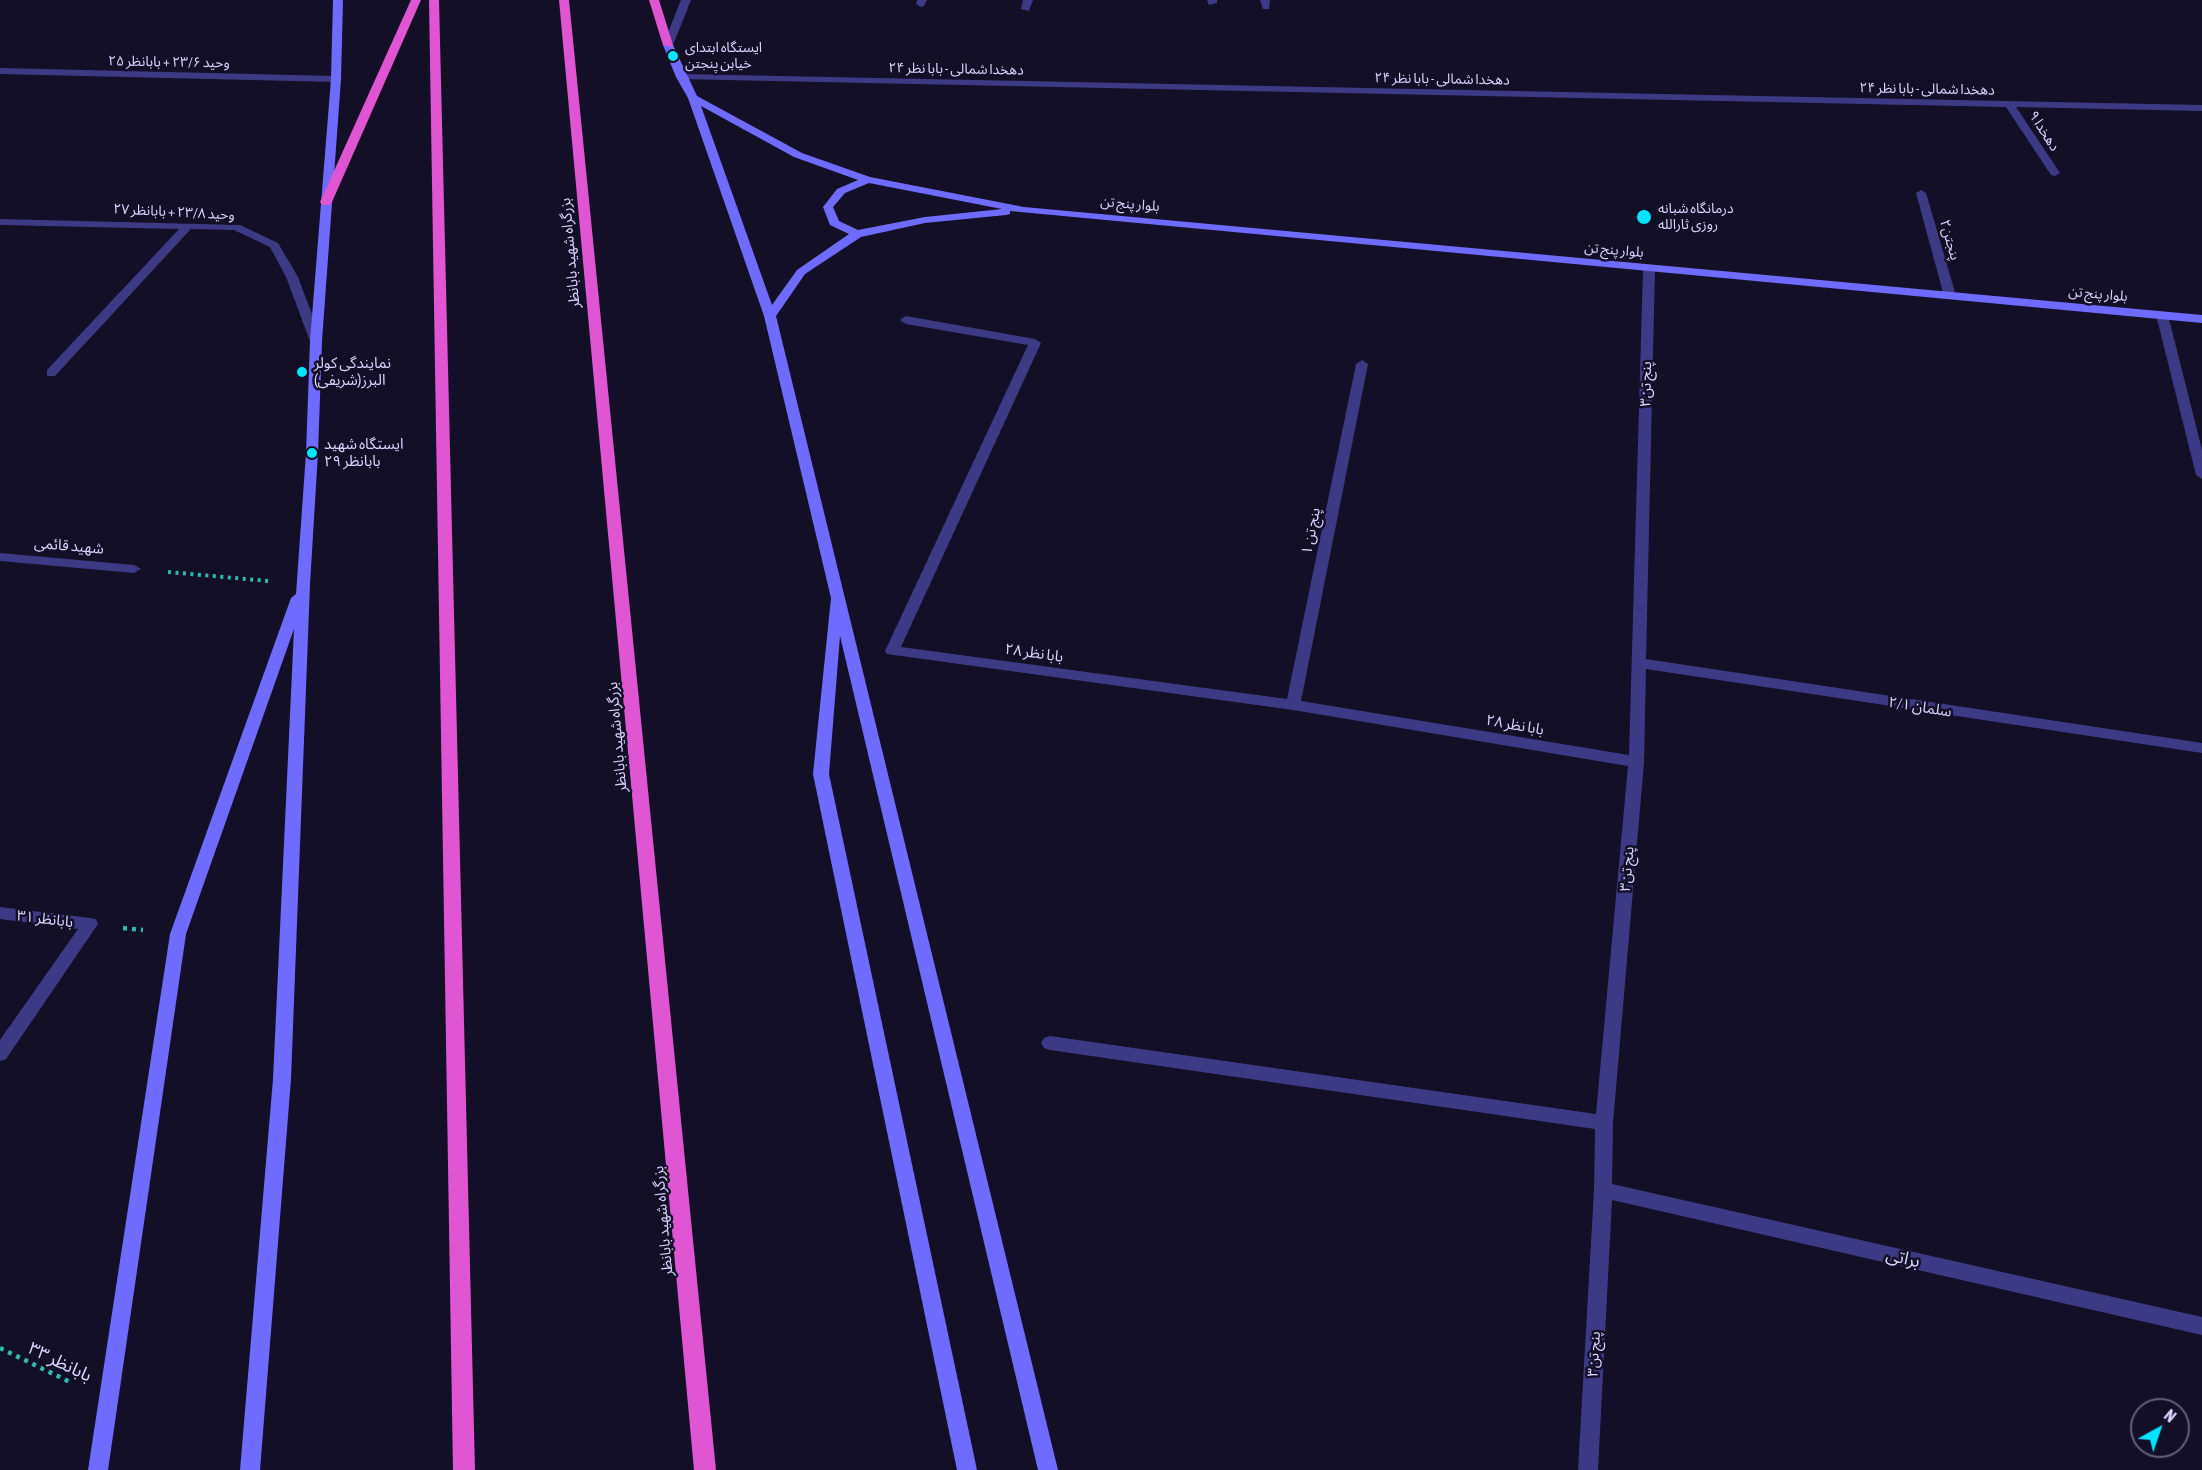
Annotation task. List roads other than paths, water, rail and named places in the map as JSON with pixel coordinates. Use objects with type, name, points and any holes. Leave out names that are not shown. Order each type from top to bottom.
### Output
[{"type":"highway","points":[[326,202],[416,0]]},
{"type":"highway","points":[[434,0],[464,1470]]},
{"type":"highway","name":"بزرگراه شهید بابانظر","points":[[564,0],[705,1470]]},
{"type":"highway","points":[[654,0],[668,45]]},
{"type":"main road","points":[[250,1470],[282,1079],[303,584],[312,453],[316,341],[336,79],[338,0]]},
{"type":"main road","points":[[668,45],[681,77],[693,98],[770,316],[1048,1470]]},
{"type":"main road","points":[[693,98],[798,155],[868,180],[1023,210]]},
{"type":"main road","points":[[857,234],[834,223],[828,207],[841,191],[868,180]]},
{"type":"main road","points":[[770,316],[801,272],[857,234],[925,220],[1023,210]]},
{"type":"main road","name":"بلوار پنج تن","points":[[1023,210],[2202,319]]},
{"type":"main road","points":[[98,1470],[178,934],[303,584]]},
{"type":"main road","points":[[837,588],[821,774],[967,1470]]},
{"type":"street","points":[[668,45],[686,0]]},
{"type":"street","name":"وحید ۲۳/۶ + بابانظر ۲۵","points":[[0,71],[336,79]]},
{"type":"street","name":"دهخدا شمالی - بابا نظر ۲۴","points":[[681,77],[2202,108]]},
{"type":"street","name":"دهخدا ۹","points":[[2010,105],[2055,172]]},
{"type":"street","name":"پنجتن۲","points":[[1921,193],[1950,296]]},
{"type":"street","name":"وحید ۲۳/۸ + بابانظر ۲۷","points":[[0,222],[236,227],[274,245],[292,277],[316,341]]},
{"type":"street","points":[[51,373],[189,225]]},
{"type":"street","name":"پنج تن۳","points":[[1588,1470],[1603,1190],[1604,1123],[1636,762],[1649,268]]},
{"type":"street","points":[[2162,315],[2202,475]]},
{"type":"street","name":"بابا نظر ۲۸","points":[[906,320],[1035,343],[892,651],[1293,705],[1636,762]]},
{"type":"street","name":"پنج تن ۱","points":[[1293,705],[1362,364]]},
{"type":"street","name":"شهید قائمی","points":[[0,557],[134,569]]},
{"type":"street","name":"سلمان ۲/۱","points":[[1639,663],[1995,719],[2202,748]]},
{"type":"street","name":"بابانظر ۳۱","points":[[0,913],[90,924],[0,1054]]},
{"type":"street","points":[[1050,1043],[1604,1123]]},
{"type":"street","name":"براتی","points":[[1603,1190],[2202,1326]]},
{"type":"place","name":"ایستگاه ابتدای خیابن پنجتن","points":[[673,56]]},
{"type":"place","name":"درمانگاه شبانه روزی ثارالله","points":[[1644,217]]},
{"type":"place","name":"نمایندگی کولر البرز(شریفی)","points":[[302,372]]},
{"type":"place","name":"ایستگاه شهید بابانظر ۲۹","points":[[312,453]]}]
